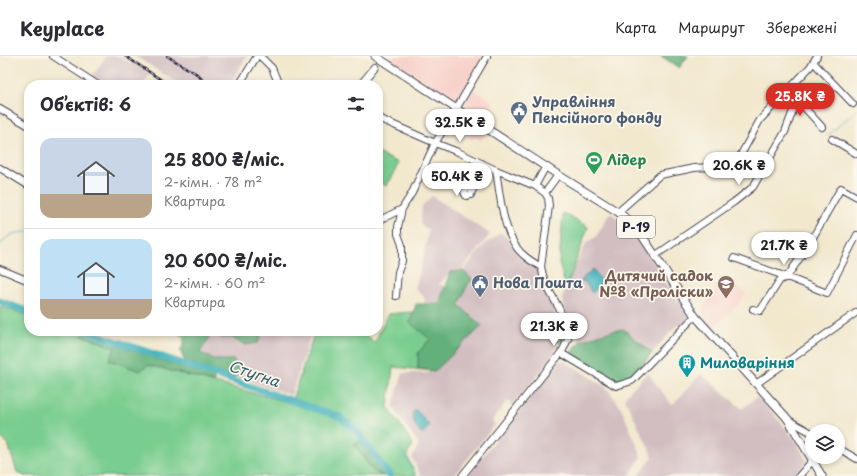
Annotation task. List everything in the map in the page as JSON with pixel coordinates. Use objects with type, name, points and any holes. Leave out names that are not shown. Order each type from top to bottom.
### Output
[{"type":"main road","name":"Р-19","points":[[376,56],[558,175],[618,212],[635,225],[695,316],[787,418],[805,447]]},
{"type":"main road","name":"Р-19","points":[[815,464],[822,476]]},
{"type":"street","points":[[53,56],[90,80]]},
{"type":"street","points":[[242,80],[258,56],[272,68],[277,80]]},
{"type":"street","points":[[396,296],[398,272],[402,261],[402,245],[398,234],[398,227],[402,209],[412,193],[435,143],[457,109],[487,56]]},
{"type":"street","points":[[618,212],[660,175],[694,168],[726,166],[738,160],[760,120],[791,91],[814,63],[817,56]]},
{"type":"street","points":[[814,63],[853,104]]},
{"type":"street","points":[[364,80],[375,67]]},
{"type":"street","points":[[791,91],[822,127]]},
{"type":"street","points":[[656,255],[734,202],[753,186],[785,132],[794,108],[791,91]]},
{"type":"street","points":[[0,109],[24,123]]},
{"type":"street","points":[[383,120],[535,186],[545,193],[548,198],[549,206],[541,266],[545,283],[560,310],[568,339],[561,353],[462,476]]},
{"type":"street","points":[[832,139],[857,154]]},
{"type":"street","points":[[476,180],[482,163]]},
{"type":"street","points":[[535,186],[546,166]]},
{"type":"street","points":[[0,168],[24,183]]},
{"type":"street","points":[[496,170],[507,228],[516,246],[529,260],[541,266]]},
{"type":"street","points":[[545,193],[558,175]]},
{"type":"street","points":[[753,309],[760,311],[780,280],[787,277],[808,246],[841,188],[857,197]]},
{"type":"street","points":[[383,218],[402,209]]},
{"type":"street","points":[[734,258],[827,293],[857,235]]},
{"type":"street","points":[[0,269],[24,278]]},
{"type":"street","points":[[756,384],[857,312]]},
{"type":"street","points":[[561,353],[616,386],[632,381],[695,316]]},
{"type":"street","points":[[787,418],[805,429]]},
{"type":"street","points":[[845,452],[857,459]]},
{"type":"street","points":[[800,476],[810,464]]},
{"type":"shaded area","points":[[106,56],[119,56],[150,74],[146,80],[89,79]]},
{"type":"shaded area","points":[[135,56],[247,56],[232,80],[173,80]]},
{"type":"shaded area","points":[[383,56],[483,56],[458,99],[450,100]]},
{"type":"shaded area","points":[[473,89],[492,101],[493,105],[485,118],[463,103]]},
{"type":"shaded area","points":[[457,109],[487,129],[481,141],[475,138],[473,140],[468,138],[468,135],[448,123]]},
{"type":"shaded area","points":[[432,196],[490,234],[456,277],[454,278],[448,275],[439,284],[447,288],[446,294],[439,302],[425,304],[424,296],[415,289],[429,230],[420,224],[422,206]]},
{"type":"shaded area","points":[[610,213],[633,229],[675,297],[690,317],[684,325],[677,325],[652,353],[623,329],[611,331],[580,341],[571,329],[562,298],[575,264],[578,261],[586,243],[596,237]]},
{"type":"shaded area","points":[[500,233],[504,235],[520,253],[538,267],[554,310],[561,337],[546,365],[512,405],[507,401],[492,421],[495,424],[454,476],[421,476],[412,458],[419,445],[393,407],[403,373],[427,373],[476,326],[455,305],[460,275],[485,244]]},
{"type":"shaded area","name":"Дитячий садок №8 «Проліски»","points":[[723,278],[746,293],[739,304],[713,328],[701,312]]},
{"type":"shaded area","points":[[204,336],[310,336],[291,395],[191,361]]},
{"type":"shaded area","points":[[561,359],[606,387],[620,406],[639,449],[641,458],[629,476],[468,475]]},
{"type":"shaded area","points":[[648,373],[672,405],[701,374],[742,409],[757,397],[773,413],[796,441],[805,458],[805,464],[794,476],[638,476],[653,457],[625,399],[626,395]]},
{"type":"green space","points":[[661,56],[688,56],[679,68]]},
{"type":"green space","points":[[383,155],[399,163],[386,186],[383,184]]},
{"type":"green space","points":[[563,213],[588,227],[566,289],[559,263]]},
{"type":"green space","points":[[463,271],[472,279],[467,286],[459,305],[482,326],[435,371],[418,369],[418,353],[430,339],[410,323],[416,304],[439,304],[450,272]]},
{"type":"green space","points":[[0,306],[24,314],[24,336],[84,336],[116,348],[110,360],[148,365],[291,403],[313,336],[368,336],[374,344],[378,336],[383,336],[383,325],[388,314],[448,309],[435,371],[393,367],[388,407],[413,444],[407,455],[416,476],[388,476],[362,441],[354,444],[380,476],[24,476],[17,472],[8,444],[0,437]]},
{"type":"green space","points":[[536,322],[550,329],[562,328],[565,334],[563,342],[554,342],[534,327],[533,323]]},
{"type":"green space","points":[[623,329],[652,353],[631,377],[616,383],[570,354],[580,341],[611,331]]},
{"type":"green space","points":[[85,336],[95,336],[214,377],[214,382],[148,365],[140,371],[109,360],[115,348]]},
{"type":"green space","points":[[182,336],[210,336],[200,353],[216,360],[234,360],[241,374],[232,378],[185,361],[180,351],[184,344],[184,337]]},
{"type":"green space","points":[[219,336],[261,336],[258,343],[246,345],[232,338],[220,338]]},
{"type":"green space","points":[[362,441],[388,476],[380,476],[380,474],[373,471],[354,444]]},
{"type":"water","points":[[593,269],[603,283],[592,293],[585,282],[581,281]]},
{"type":"water","points":[[416,410],[430,426],[422,434],[415,425],[412,413]]},
{"type":"waterway","points":[[827,136],[857,110]]},
{"type":"waterway","points":[[0,245],[13,234],[24,233]]},
{"type":"waterway","name":"Стугна","points":[[0,301],[24,310]]},
{"type":"waterway","name":"Стугна","points":[[101,336],[340,417],[358,433],[390,476]]},
{"type":"waterway","points":[[340,417],[386,433],[400,449],[417,476]]},
{"type":"railway","points":[[125,56],[161,80]]},
{"type":"railway","points":[[167,56],[190,70]]},
{"type":"railway","points":[[192,71],[202,80]]},
{"type":"place","name":"Управління Пенсійного фонду","points":[[519,125]]},
{"type":"place","name":"Лідер","points":[[594,175]]},
{"type":"place","name":"Нова Пошта","points":[[480,298]]},
{"type":"place","name":"Дитячий садок №8 «Проліски»","points":[[726,299]]},
{"type":"place","name":"Миловаріння","points":[[687,378]]}]
